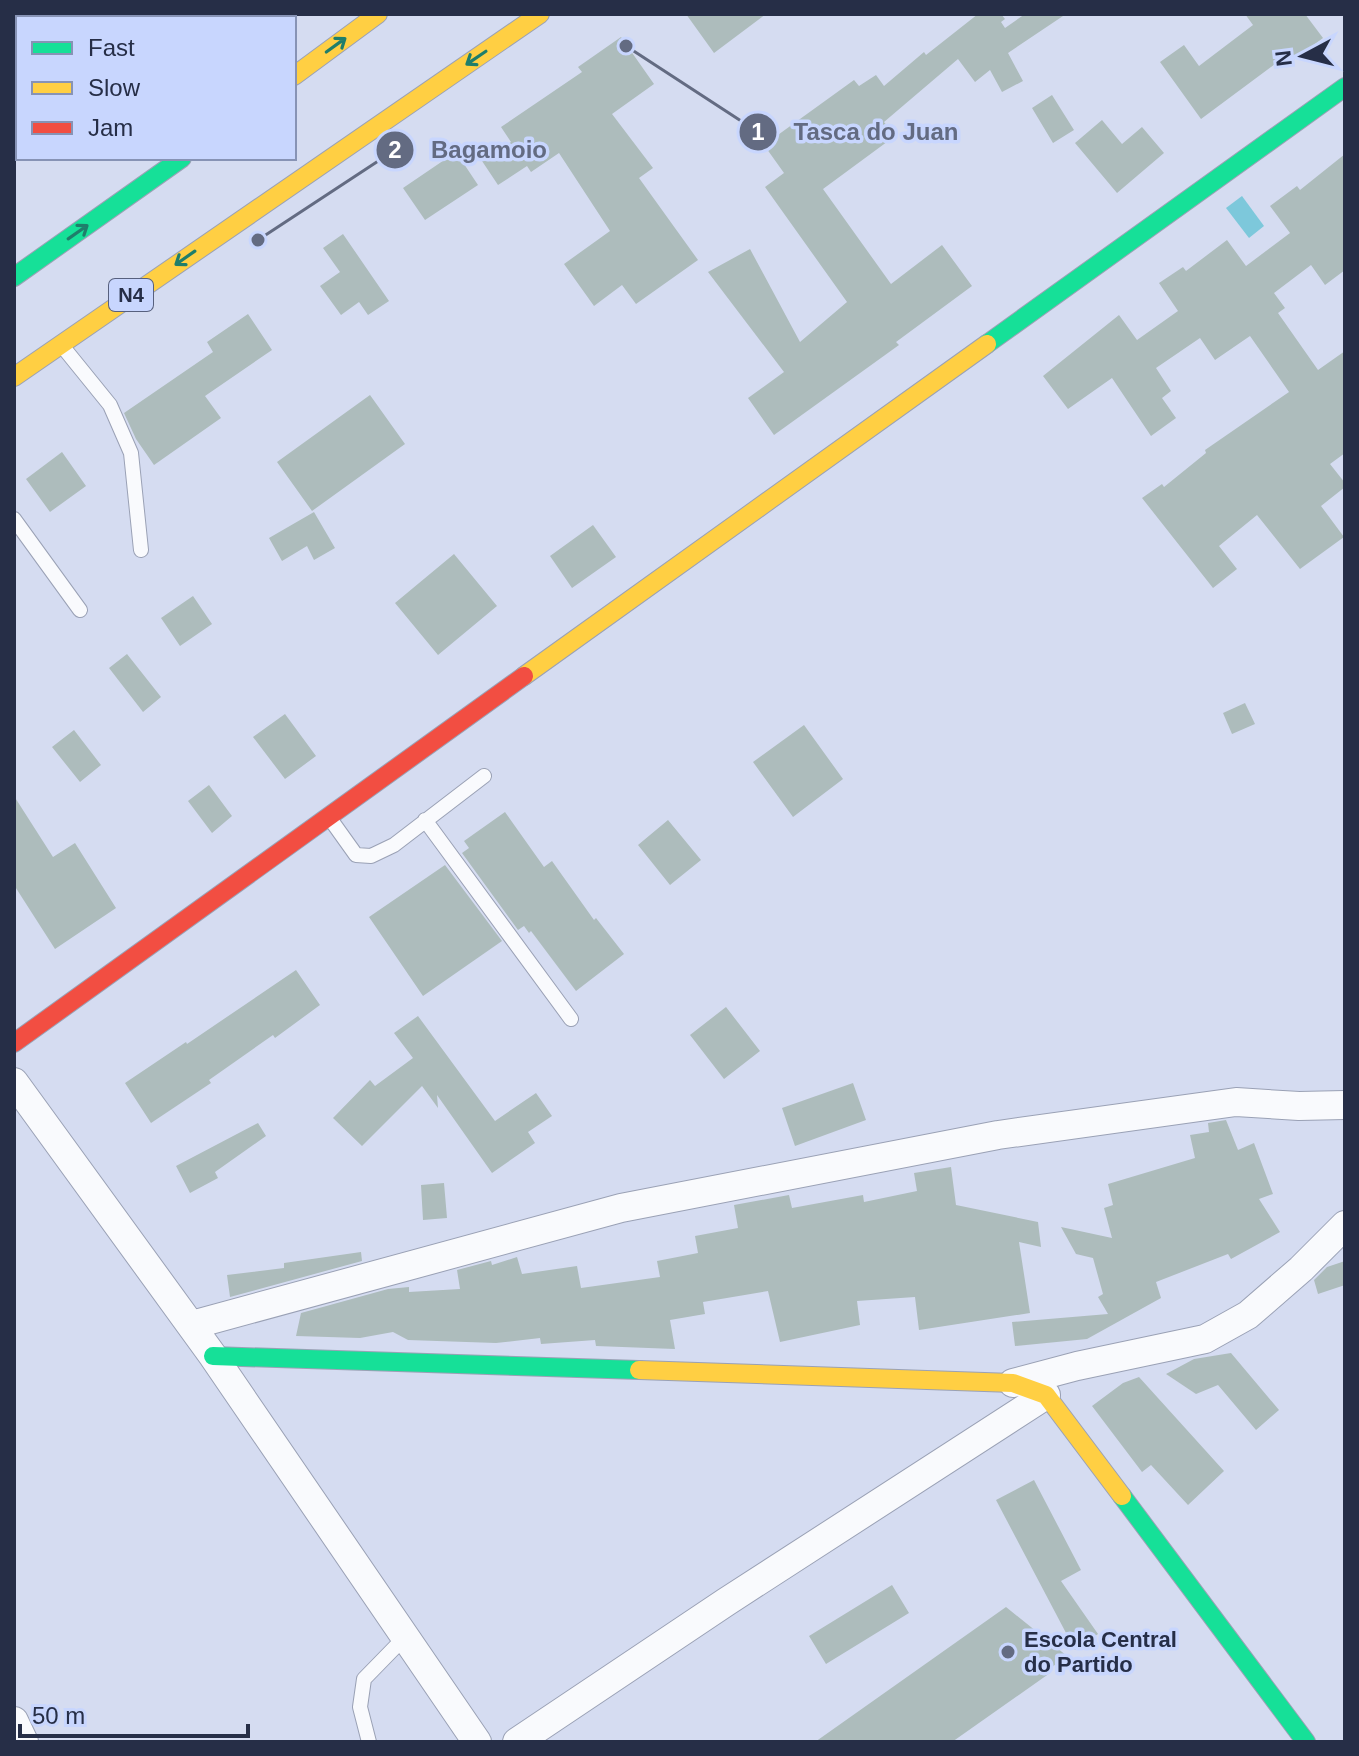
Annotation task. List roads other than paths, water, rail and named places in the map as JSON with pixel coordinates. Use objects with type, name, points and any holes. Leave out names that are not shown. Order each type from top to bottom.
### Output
[{"type":"main road","points":[[296,75],[378,14]]},
{"type":"main road","name":"N4","points":[[14,377],[540,14]]},
{"type":"main road","points":[[14,1043],[1345,87]]},
{"type":"main road","points":[[14,277],[152,166],[174,160]]},
{"type":"main road","points":[[213,1356],[1013,1383],[1046,1395],[1306,1742]]},
{"type":"street","points":[[14,1082],[192,1325],[475,1742]]},
{"type":"street","points":[[192,1325],[621,1208],[998,1135],[1236,1102],[1345,1105]]},
{"type":"street","points":[[1013,1383],[1205,1339],[1248,1315],[1345,1225]]},
{"type":"street","points":[[517,1742],[726,1602],[1046,1395]]},
{"type":"street","points":[[14,1721],[24,1742]]},
{"type":"lane","points":[[61,344],[110,405],[131,453],[141,550]]},
{"type":"lane","points":[[14,519],[80,610]]},
{"type":"lane","points":[[328,817],[356,855],[371,856],[394,845],[484,776]]},
{"type":"lane","points":[[425,820],[571,1019]]},
{"type":"lane","points":[[369,1742],[360,1707],[364,1679],[404,1638]]},
{"type":"water","points":[[1242,196],[1264,226],[1249,238],[1226,208]]},
{"type":"place","name":"Tasca do Juan","points":[[626,46]]},
{"type":"place","name":"Bagamoio","points":[[258,240]]},
{"type":"place","name":"Escola Central do Partido","points":[[1008,1652]]}]
